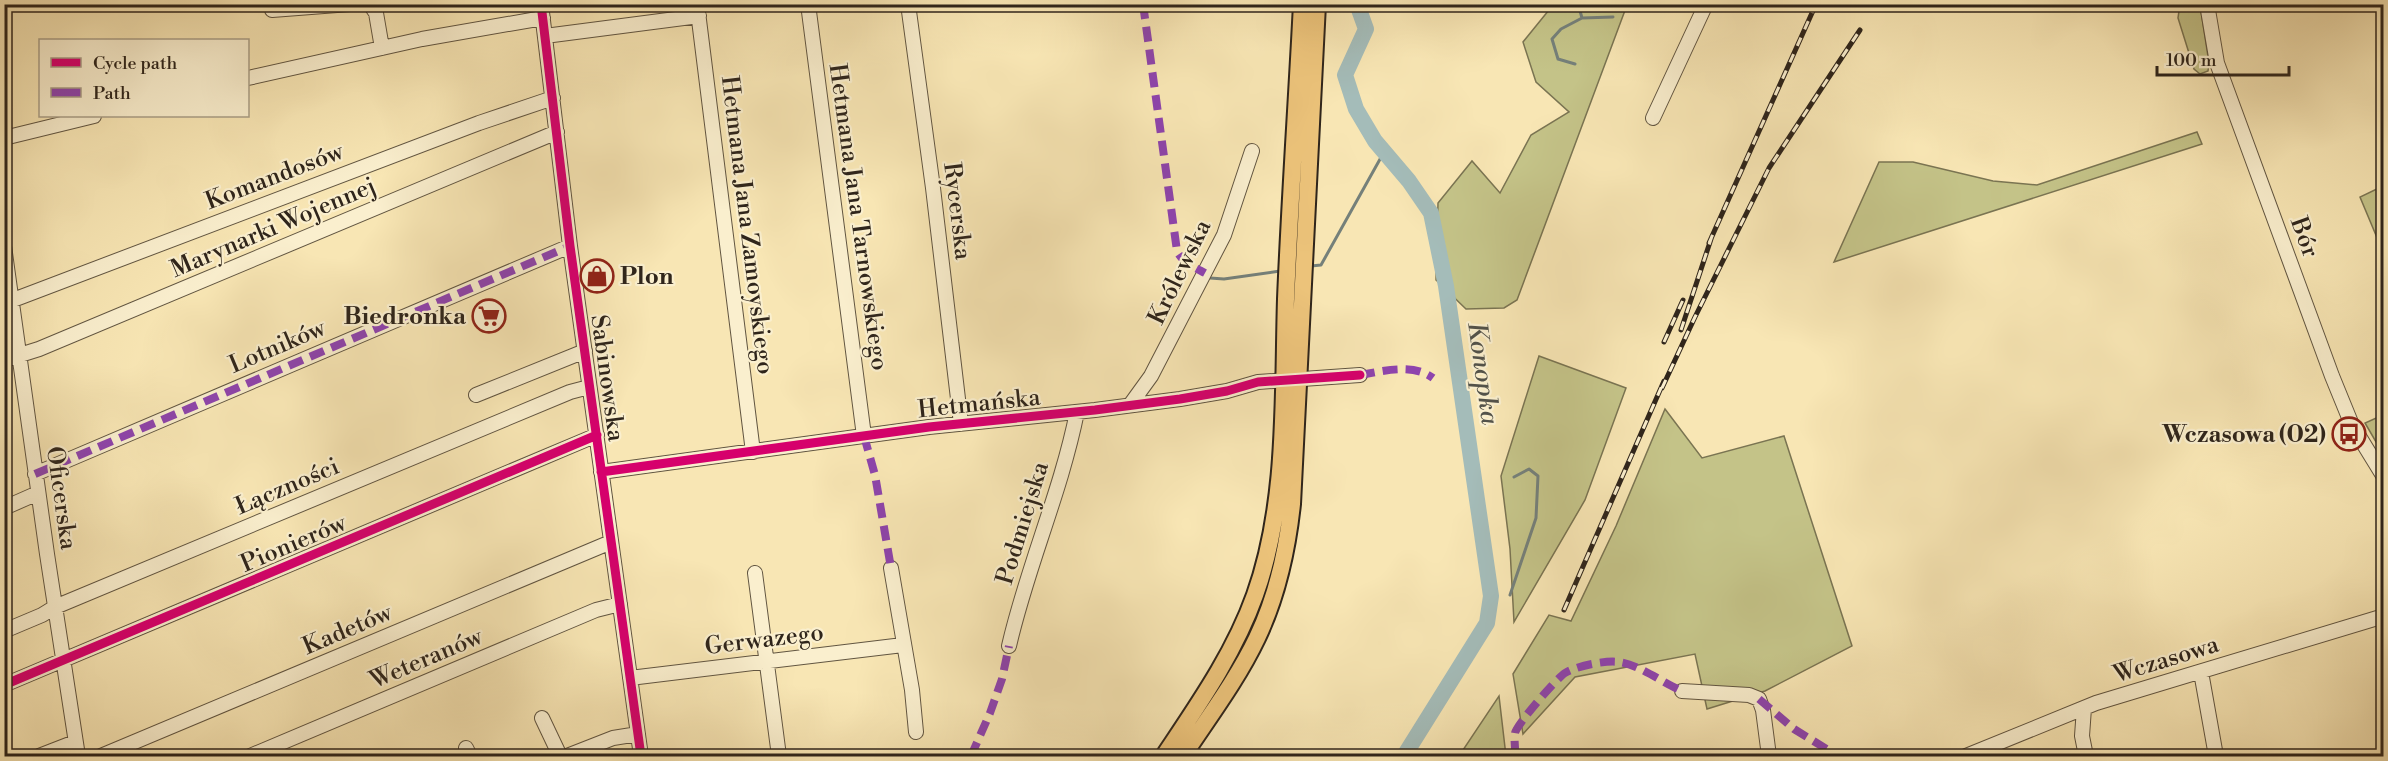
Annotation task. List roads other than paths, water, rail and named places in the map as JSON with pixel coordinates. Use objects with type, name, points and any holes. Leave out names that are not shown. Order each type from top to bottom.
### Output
[{"type":"main road","points":[[1183,756],[1230,685],[1256,639],[1272,600],[1289,538],[1291,384],[1287,271],[1302,4]]},
{"type":"main road","points":[[1164,756],[1216,677],[1241,632],[1268,556],[1305,266],[1317,4]]},
{"type":"street","points":[[272,10],[350,4]]},
{"type":"street","points":[[370,4],[376,13],[382,48]]},
{"type":"street","name":"Hetmana Jana Tarnowskiego","points":[[808,4],[864,436]]},
{"type":"street","name":"Rycerska","points":[[908,4],[961,424]]},
{"type":"street","points":[[1653,118],[1706,4]]},
{"type":"street","name":"Bór","points":[[2208,4],[2217,63],[2328,366],[2352,425],[2384,477]]},
{"type":"street","points":[[545,36],[698,10]]},
{"type":"street","name":"Hetmana Jana Zamoyskiego","points":[[698,10],[753,452]]},
{"type":"street","points":[[249,78],[542,11]]},
{"type":"street","name":"Sabinowska","points":[[542,11],[570,246],[641,756]]},
{"type":"street","name":"Komandosów","points":[[13,300],[392,155],[518,108],[553,98]]},
{"type":"street","points":[[4,138],[90,117]]},
{"type":"street","name":"Marynarki Wojennej","points":[[4,360],[20,356],[292,244],[557,132]]},
{"type":"street","name":"Królewska","points":[[1130,405],[1151,376],[1224,235],[1252,151]]},
{"type":"street","name":"Oficerska","points":[[4,246],[38,493],[78,756]]},
{"type":"street","name":"Lotników","points":[[36,474],[570,246]]},
{"type":"street","points":[[476,395],[585,351]]},
{"type":"street","name":"Hetmańska","points":[[602,472],[864,436],[1130,405],[1227,391],[1258,382],[1291,384]]},
{"type":"street","name":"Łączności","points":[[4,631],[55,607],[570,392],[590,387]]},
{"type":"street","name":"Podmiejska","points":[[1009,646],[1014,622],[1050,512],[1077,412]]},
{"type":"street","name":"Pionierów","points":[[4,685],[597,435]]},
{"type":"street","points":[[4,508],[38,493]]},
{"type":"street","name":"Kadetów","points":[[101,756],[611,542]]},
{"type":"street","points":[[891,568],[912,690],[916,732]]},
{"type":"street","points":[[755,573],[779,756]]},
{"type":"street","name":"Weteranów","points":[[250,756],[596,610],[620,604]]},
{"type":"street","name":"Wczasowa","points":[[1966,756],[2084,708],[2384,616]]},
{"type":"street","name":"Gerwazego","points":[[630,678],[903,645]]},
{"type":"street","points":[[2201,672],[2216,756]]},
{"type":"street","points":[[1682,691],[1749,695],[1759,699],[1763,710],[1769,756]]},
{"type":"street","points":[[2084,708],[2082,736],[2086,756]]},
{"type":"street","points":[[542,718],[560,756]]},
{"type":"street","points":[[567,756],[613,738],[638,734]]},
{"type":"street","points":[[39,756],[75,742]]},
{"type":"waterway","name":"Konopka","points":[[1357,4],[1366,29],[1345,75],[1356,109],[1375,141],[1409,181],[1431,213],[1446,286],[1491,596],[1487,623],[1404,756]]},
{"type":"waterway","points":[[1575,64],[1558,59],[1552,39],[1561,29],[1582,18],[1578,4]]},
{"type":"waterway","points":[[1582,18],[1613,17]]},
{"type":"waterway","points":[[1311,266],[1321,265],[1384,152]]},
{"type":"waterway","points":[[1210,278],[1224,279],[1280,271]]},
{"type":"waterway","points":[[1510,595],[1536,518],[1538,476],[1529,469],[1514,477]]},
{"type":"railway","points":[[1709,243],[1816,4]]},
{"type":"railway","points":[[1662,388],[1769,168],[1860,30]]},
{"type":"railway","points":[[1681,330],[1712,236]]},
{"type":"railway","points":[[1664,342],[1683,300]]},
{"type":"railway","points":[[1564,610],[1664,381]]},
{"type":"place","name":"Plon","points":[[597,276]]},
{"type":"place","name":"Biedronka","points":[[489,316]]},
{"type":"place","name":"Wczasowa (02)","points":[[2349,434]]}]
